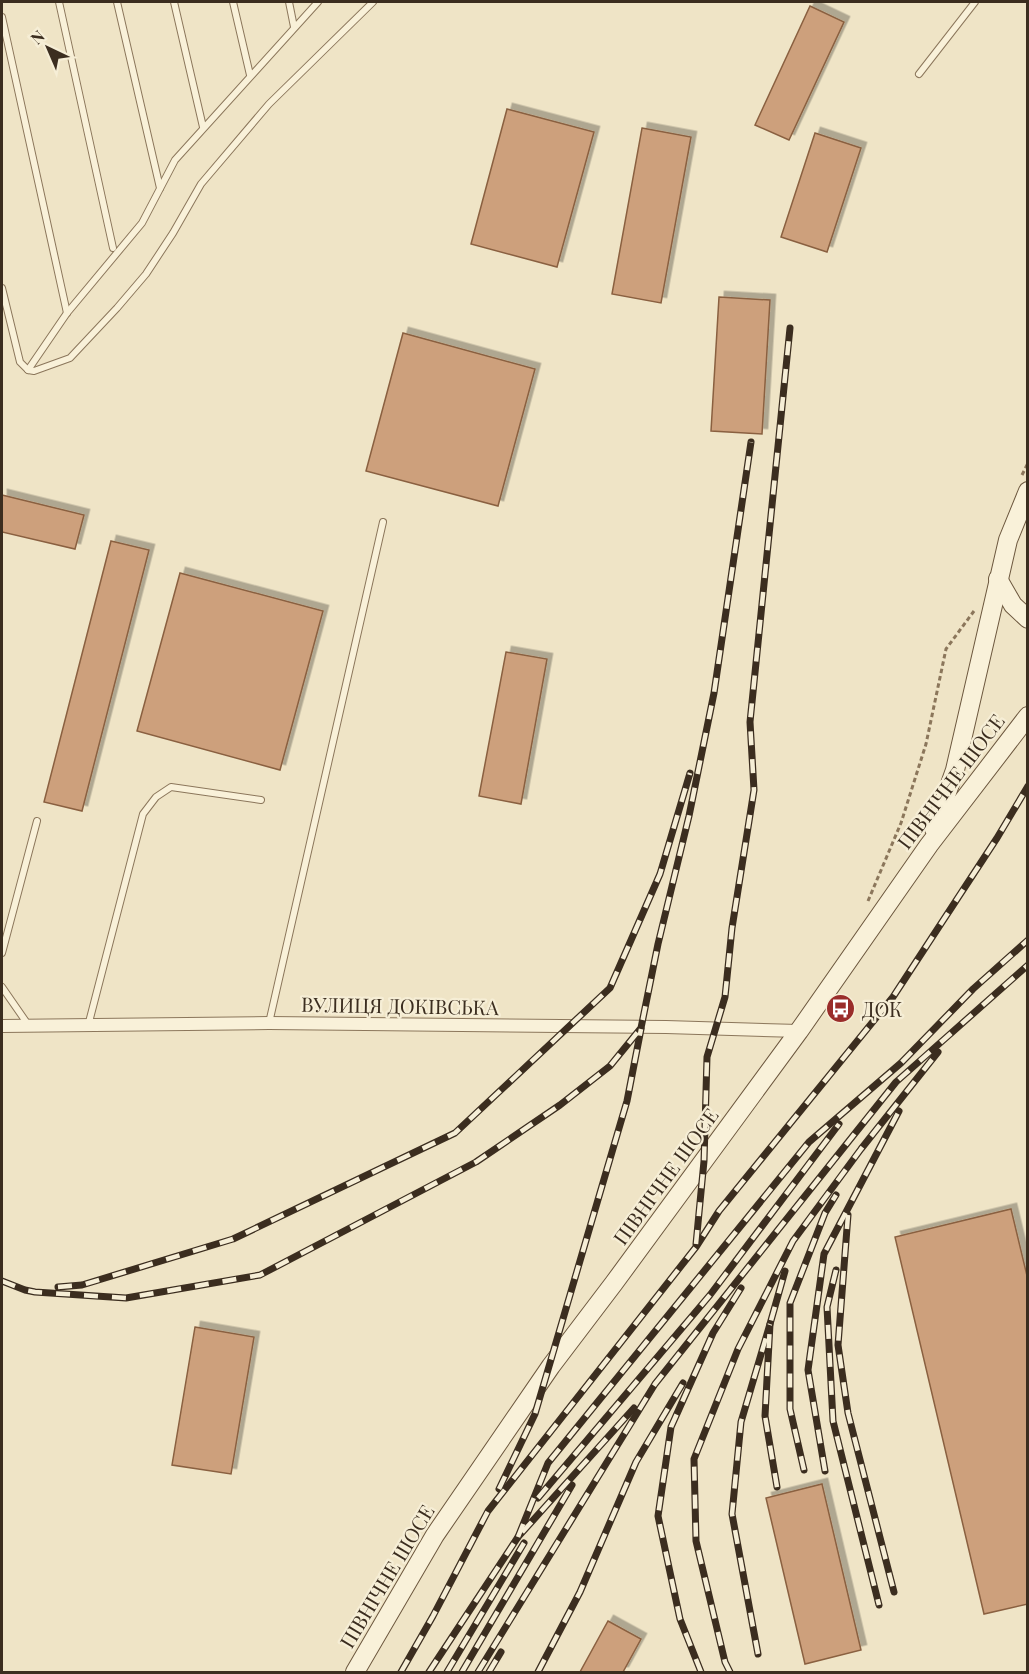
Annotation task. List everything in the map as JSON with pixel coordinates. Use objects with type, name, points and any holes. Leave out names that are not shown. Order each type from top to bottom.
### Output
[{"type":"main road","points":[[929,844],[955,770],[1008,540],[1028,491]]},
{"type":"main road","points":[[998,579],[1013,605],[1028,620]]},
{"type":"main road","name":"ПІВНІЧНЕ ШОСЕ","points":[[355,1672],[435,1535],[550,1366],[614,1283],[799,1031],[929,844],[1028,716]]},
{"type":"street","name":"ВУЛИЦЯ ДОКІВСЬКА","points":[[2,1026],[269,1023],[666,1027],[799,1031]]},
{"type":"lane","points":[[59,2],[112,248]]},
{"type":"lane","points":[[117,2],[160,188]]},
{"type":"lane","points":[[174,2],[203,127]]},
{"type":"lane","points":[[233,2],[250,75]]},
{"type":"lane","points":[[289,2],[294,27]]},
{"type":"lane","points":[[28,370],[67,313],[142,223],[175,160],[318,2]]},
{"type":"lane","points":[[2,288],[20,362],[28,370],[34,371],[69,358],[146,274],[201,184],[269,104],[373,2]]},
{"type":"lane","points":[[919,74],[975,2]]},
{"type":"lane","points":[[2,17],[67,313]]},
{"type":"lane","points":[[269,1023],[383,522]]},
{"type":"lane","points":[[88,1026],[143,814],[156,797],[171,787],[261,800]]},
{"type":"lane","points":[[2,953],[37,820]]},
{"type":"lane","points":[[2,987],[30,1026]]},
{"type":"path","points":[[867,903],[901,823],[922,756],[946,650],[975,609]]},
{"type":"building","points":[[810,6],[844,22],[789,140],[755,125]]},
{"type":"building","points":[[507,109],[594,132],[557,267],[471,244]]},
{"type":"building","points":[[642,128],[691,137],[661,303],[612,294]]},
{"type":"building","points":[[815,133],[861,148],[827,252],[781,237]]},
{"type":"building","points":[[719,297],[770,300],[762,434],[711,431]]},
{"type":"building","points":[[403,333],[535,369],[498,506],[366,471]]},
{"type":"building","points":[[2,495],[84,515],[75,549],[2,532]]},
{"type":"building","points":[[111,541],[149,550],[82,811],[44,802]]},
{"type":"building","points":[[180,573],[323,611],[280,770],[137,731]]},
{"type":"building","points":[[506,652],[547,659],[521,804],[479,796]]},
{"type":"building","points":[[1011,1209],[1028,1280],[1028,1604],[984,1614],[895,1237]]},
{"type":"building","points":[[195,1327],[254,1337],[231,1474],[172,1465]]},
{"type":"building","points":[[822,1484],[861,1650],[805,1664],[766,1498]]},
{"type":"building","points":[[608,1621],[641,1639],[623,1672],[580,1672]]},
{"type":"railway","points":[[696,1244],[704,1161],[707,1057],[725,997],[732,928],[754,790],[750,722],[790,328]]},
{"type":"railway","points":[[2,1281],[35,1292],[126,1298],[260,1275],[476,1162],[560,1105],[610,1066],[641,1028],[658,944],[689,816],[714,693],[751,442]]},
{"type":"railway","points":[[58,1287],[82,1285],[233,1239],[455,1133],[610,988],[660,874],[690,773]]},
{"type":"railway","points":[[401,1672],[488,1511],[696,1247],[719,1211],[893,997],[997,838],[1028,786]]},
{"type":"railway","points":[[518,1537],[548,1463],[809,1142],[901,1063],[973,989],[1028,940]]},
{"type":"railway","points":[[478,1672],[655,1384],[896,1082],[1028,965]]},
{"type":"railway","points":[[499,1489],[535,1414],[627,1101],[641,1029]]},
{"type":"railway","points":[[730,1672],[725,1662],[696,1541],[694,1459],[738,1349],[793,1241],[861,1149],[938,1052]]},
{"type":"railway","points":[[825,1471],[808,1370],[824,1254],[899,1111]]},
{"type":"railway","points":[[538,1498],[710,1295],[839,1124]]},
{"type":"railway","points":[[804,1470],[790,1409],[790,1303],[825,1213],[836,1195]]},
{"type":"railway","points":[[848,1215],[838,1345],[848,1413],[894,1592]]},
{"type":"railway","points":[[836,1270],[827,1307],[833,1421],[879,1605]]},
{"type":"railway","points":[[777,1487],[765,1416],[770,1324],[785,1271]]},
{"type":"railway","points":[[701,1672],[680,1619],[658,1516],[671,1427],[713,1333],[741,1288]]},
{"type":"railway","points":[[758,1654],[732,1514],[741,1422],[770,1324]]},
{"type":"railway","points":[[538,1672],[580,1592],[636,1462],[683,1383]]},
{"type":"railway","points":[[429,1672],[518,1537],[634,1408]]},
{"type":"railway","points":[[462,1672],[572,1485]]},
{"type":"railway","points":[[447,1672],[524,1543]]},
{"type":"railway","points":[[489,1672],[501,1652]]},
{"type":"place","name":"ДОК","points":[[841,1008]]}]
